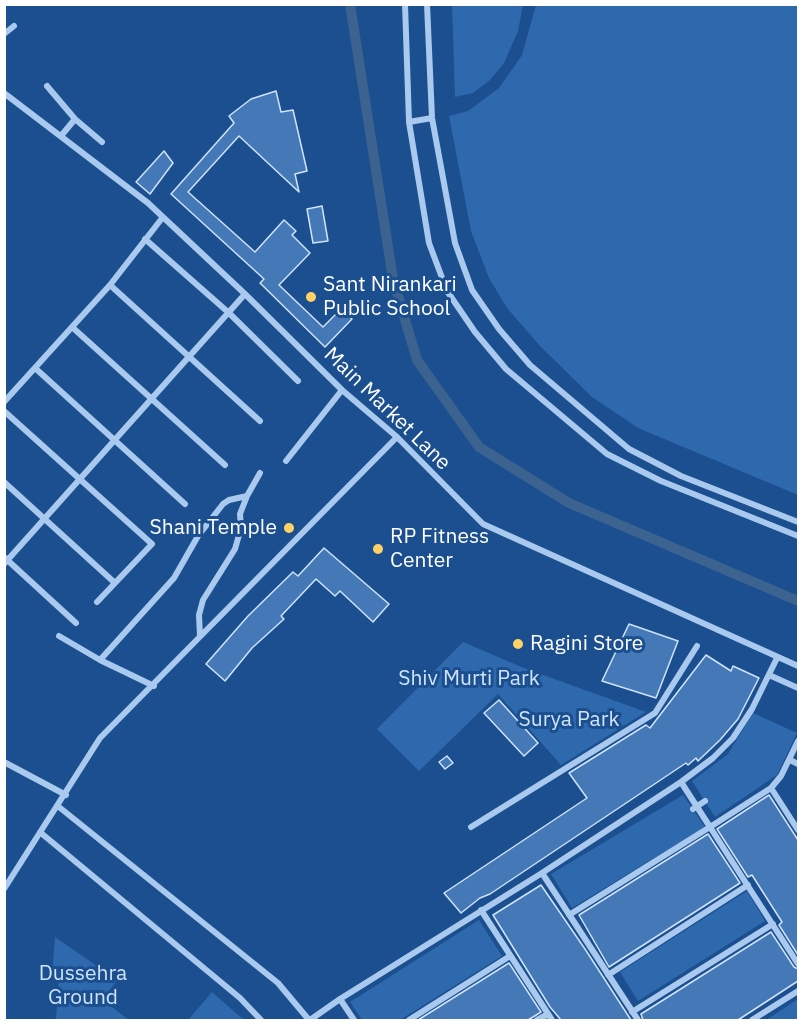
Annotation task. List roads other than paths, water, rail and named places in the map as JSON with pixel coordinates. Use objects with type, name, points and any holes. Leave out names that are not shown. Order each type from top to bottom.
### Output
[{"type":"street","points":[[405,4],[409,122],[429,243],[447,291],[475,332],[506,369],[607,454],[661,481],[798,536]]},
{"type":"street","points":[[427,4],[432,118],[455,243],[472,290],[499,329],[530,365],[629,449],[681,476],[798,522]]},
{"type":"street","points":[[4,34],[14,26]]},
{"type":"street","points":[[47,86],[75,119],[102,142]]},
{"type":"street","name":"Main Market Lane","points":[[4,93],[162,217],[245,294],[342,390],[398,437],[483,524],[798,666]]},
{"type":"street","points":[[409,122],[432,118]]},
{"type":"street","points":[[61,136],[75,119]]},
{"type":"street","points":[[4,402],[110,285],[162,217]]},
{"type":"street","points":[[145,239],[229,313],[298,381]]},
{"type":"street","points":[[110,285],[260,421]]},
{"type":"street","points":[[76,623],[6,560],[245,294]]},
{"type":"street","points":[[72,327],[225,465]]},
{"type":"street","points":[[35,368],[185,504]]},
{"type":"street","points":[[286,461],[342,390]]},
{"type":"street","points":[[4,411],[152,544],[97,602]]},
{"type":"street","points":[[4,889],[66,795],[100,738],[398,437]]},
{"type":"street","points":[[200,636],[200,607],[235,549],[242,528],[240,514],[260,473]]},
{"type":"street","points":[[4,482],[115,582]]},
{"type":"street","points":[[100,660],[174,578],[198,536],[223,504],[229,500],[247,496]]},
{"type":"street","points":[[59,636],[100,660],[154,686]]},
{"type":"street","points":[[471,827],[655,713],[698,646]]},
{"type":"street","points":[[58,807],[278,983],[309,1020],[542,873],[681,782],[713,758],[733,738],[777,658]]},
{"type":"street","points":[[769,675],[798,688]]},
{"type":"street","points":[[569,915],[771,788],[783,777],[798,741]]},
{"type":"street","points":[[790,760],[798,764]]},
{"type":"street","points":[[4,762],[66,795]]},
{"type":"street","points":[[681,782],[695,808],[710,827],[798,963]]},
{"type":"street","points":[[771,788],[798,830]]},
{"type":"street","points":[[695,808],[705,801]]},
{"type":"street","points":[[40,834],[240,998],[261,1020]]},
{"type":"street","points":[[542,873],[638,1020]]},
{"type":"street","points":[[608,975],[748,885]]},
{"type":"street","points":[[481,910],[552,1020]]},
{"type":"street","points":[[632,1012],[773,924]]},
{"type":"street","points":[[409,1020],[510,956]]},
{"type":"street","points":[[752,1020],[798,991]]},
{"type":"street","points":[[340,999],[354,1020]]},
{"type":"street","points":[[537,1020],[548,1014]]},
{"type":"waterway","points":[[350,4],[393,279],[417,360],[479,447],[569,503],[798,601]]},
{"type":"place","name":"Sant Nirankari Public School","points":[[311,297]]},
{"type":"place","name":"Shani Temple","points":[[289,528]]},
{"type":"place","name":"RP Fitness Center","points":[[378,549]]},
{"type":"place","name":"Ragini Store","points":[[518,644]]},
{"type":"park label","name":"Shiv Murti Park","points":[[469,679]]},
{"type":"park label","name":"Surya Park","points":[[569,720]]},
{"type":"park label","name":"Dussehra Ground","points":[[83,986]]}]
